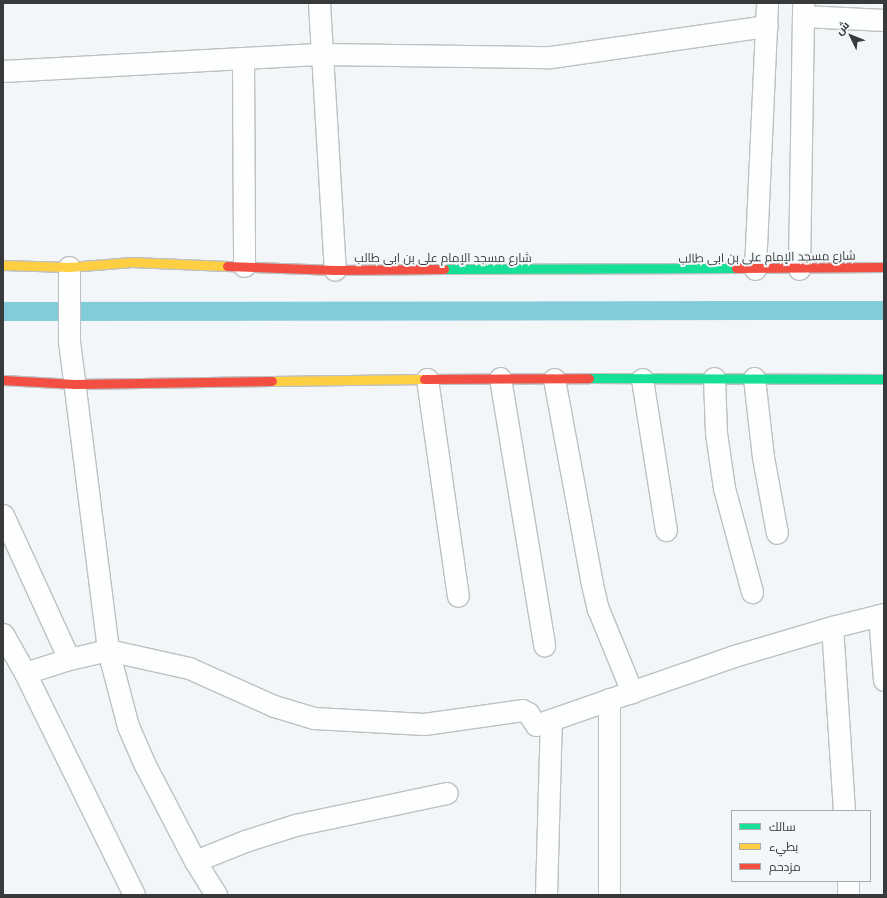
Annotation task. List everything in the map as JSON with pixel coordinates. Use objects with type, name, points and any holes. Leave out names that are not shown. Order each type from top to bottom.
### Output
[{"type":"street","points":[[319,3],[335,270]]},
{"type":"street","points":[[755,270],[767,3]]},
{"type":"street","points":[[799,269],[803,9],[884,20]]},
{"type":"street","points":[[3,72],[322,54],[550,57],[767,26]]},
{"type":"street","points":[[243,58],[244,266]]},
{"type":"street","name":"شارع مسجد الإمام على بن ابى طالب","points":[[3,266],[69,267],[132,262],[335,270],[755,270],[884,267]]},
{"type":"street","points":[[69,267],[69,341],[108,650],[128,726],[158,792],[195,861],[216,895]]},
{"type":"street","points":[[3,380],[75,384],[500,378],[884,379]]},
{"type":"street","points":[[500,378],[544,645]]},
{"type":"street","points":[[714,378],[716,433],[724,488],[752,592]]},
{"type":"street","points":[[754,378],[763,456],[777,533]]},
{"type":"street","points":[[427,379],[458,596]]},
{"type":"street","points":[[554,379],[598,609],[632,692]]},
{"type":"street","points":[[642,379],[666,530]]},
{"type":"street","points":[[3,515],[69,659]]},
{"type":"street","points":[[25,673],[69,659],[108,650],[189,668],[274,706],[314,718],[424,724],[522,710],[528,713],[536,725],[780,642],[882,615],[884,680]]},
{"type":"street","points":[[832,627],[844,810]]},
{"type":"street","points":[[3,634],[25,673],[134,895]]},
{"type":"street","points":[[609,699],[609,895]]},
{"type":"street","points":[[546,895],[551,720]]},
{"type":"street","points":[[195,861],[245,841],[295,825],[447,793]]},
{"type":"street","points":[[848,882],[848,895]]},
{"type":"waterway","points":[[3,311],[884,310]]},
{"type":"traffic: fast","points":[[444,269],[736,268]]},
{"type":"traffic: fast","points":[[589,378],[884,379]]},
{"type":"traffic: slow","points":[[3,265],[69,267],[132,262],[227,266]]},
{"type":"traffic: slow","points":[[272,381],[424,379]]},
{"type":"traffic: jam","points":[[227,266],[335,270],[444,269]]},
{"type":"traffic: jam","points":[[736,268],[884,267]]},
{"type":"traffic: jam","points":[[424,379],[589,378]]},
{"type":"traffic: jam","points":[[3,380],[75,384],[272,381]]}]
